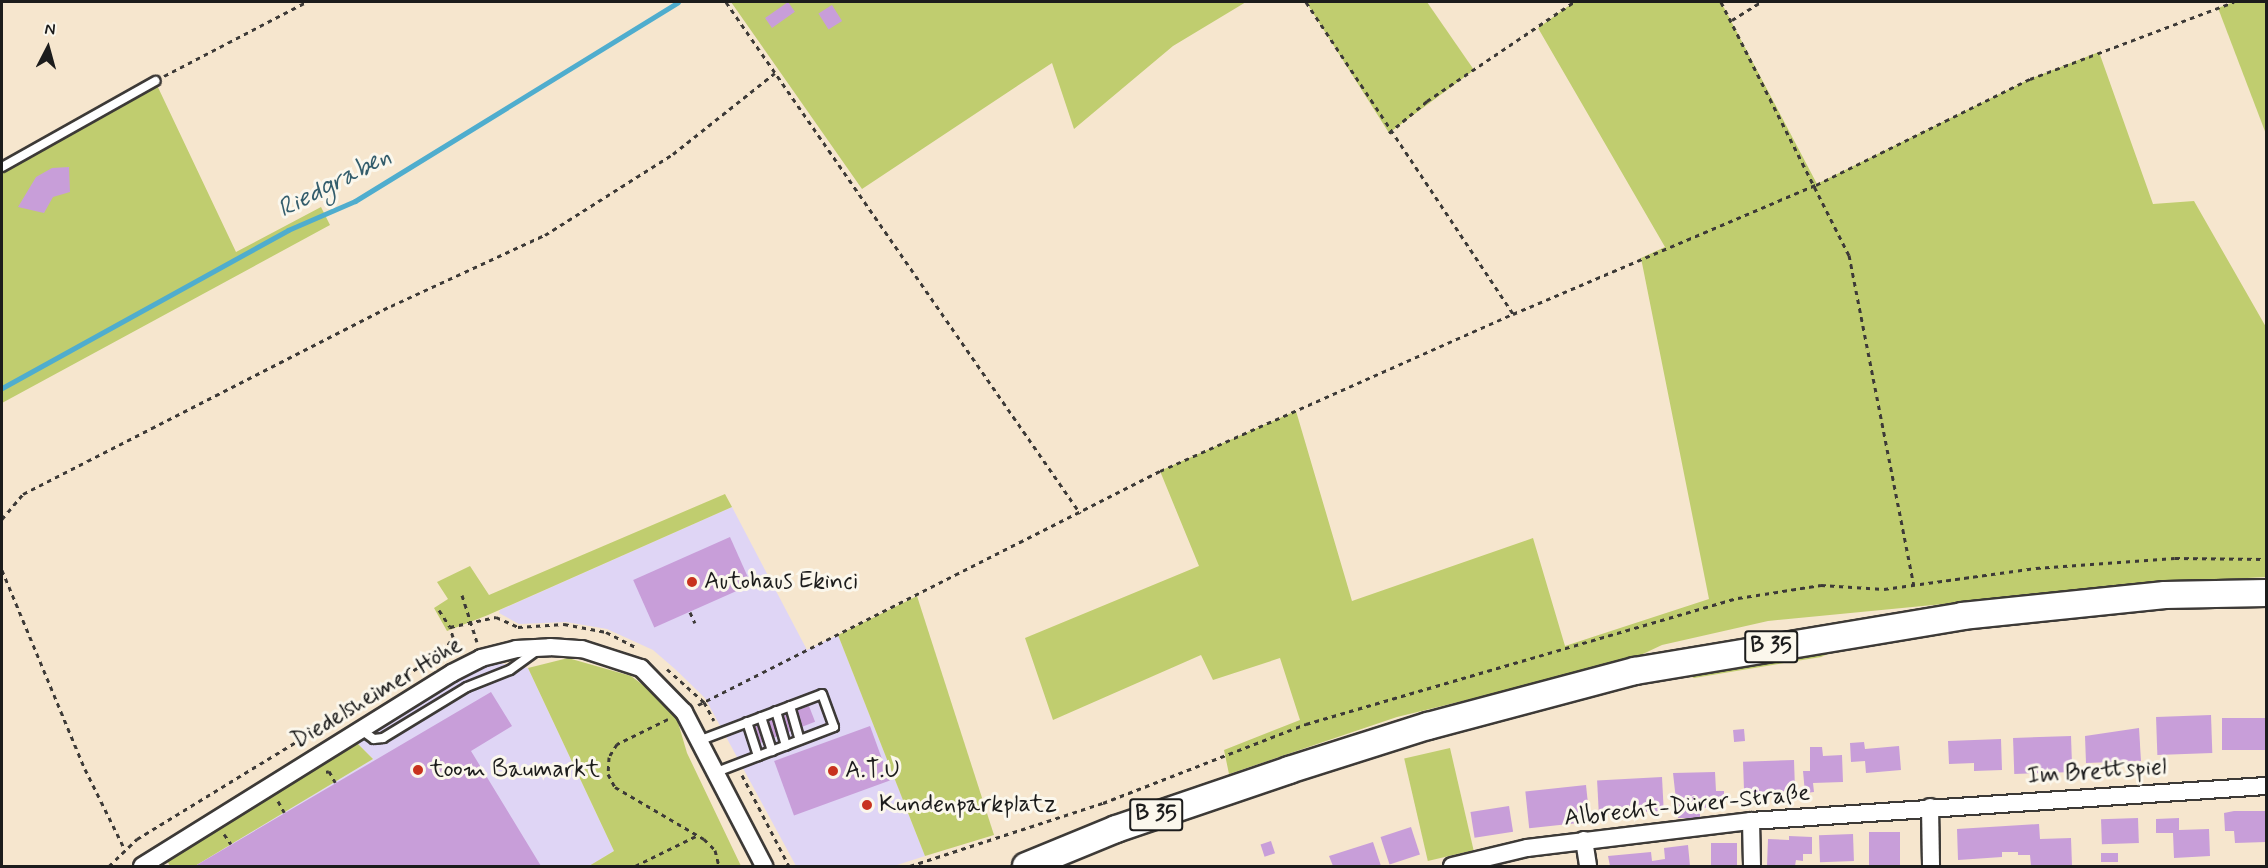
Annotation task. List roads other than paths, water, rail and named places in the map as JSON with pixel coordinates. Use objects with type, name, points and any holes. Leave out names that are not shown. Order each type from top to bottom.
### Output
[{"type":"main road","name":"B 35","points":[[1026,867],[1116,829],[1310,763],[1428,726],[1635,671],[1962,616],[2164,595],[2266,593]]},
{"type":"street","name":"Diedelsheimer Höhe","points":[[150,864],[360,729],[481,658],[539,647],[582,649],[641,668],[684,712],[701,740],[764,867]]},
{"type":"street","name":"Im Brettspiel","points":[[1930,807],[2266,786]]},
{"type":"street","name":"Albrecht-Dürer-Straße","points":[[1452,867],[1527,848],[1584,840],[1751,821],[1930,807]]},
{"type":"street","points":[[1930,807],[1931,867]]},
{"type":"street","points":[[1751,821],[1752,867]]},
{"type":"street","points":[[1584,840],[1588,867]]},
{"type":"lane","points":[[2,167],[155,81]]},
{"type":"lane","points":[[360,729],[374,739],[383,738],[467,687],[510,670],[539,647]]},
{"type":"lane","points":[[701,740],[822,694],[834,727],[717,772]]},
{"type":"lane","points":[[790,706],[800,740]]},
{"type":"lane","points":[[776,711],[786,746]]},
{"type":"lane","points":[[761,717],[772,751]]},
{"type":"lane","points":[[747,722],[758,756]]},
{"type":"waterway","name":"Riedgraben","points":[[2,388],[288,230],[355,201],[678,2]]},
{"type":"place","name":"Autohaus Ekinci","points":[[692,582]]},
{"type":"place","name":"toom Baumarkt","points":[[418,770]]},
{"type":"place","name":"A.T.U","points":[[833,771]]},
{"type":"place","name":"Kundenparkplatz","points":[[867,805]]}]
